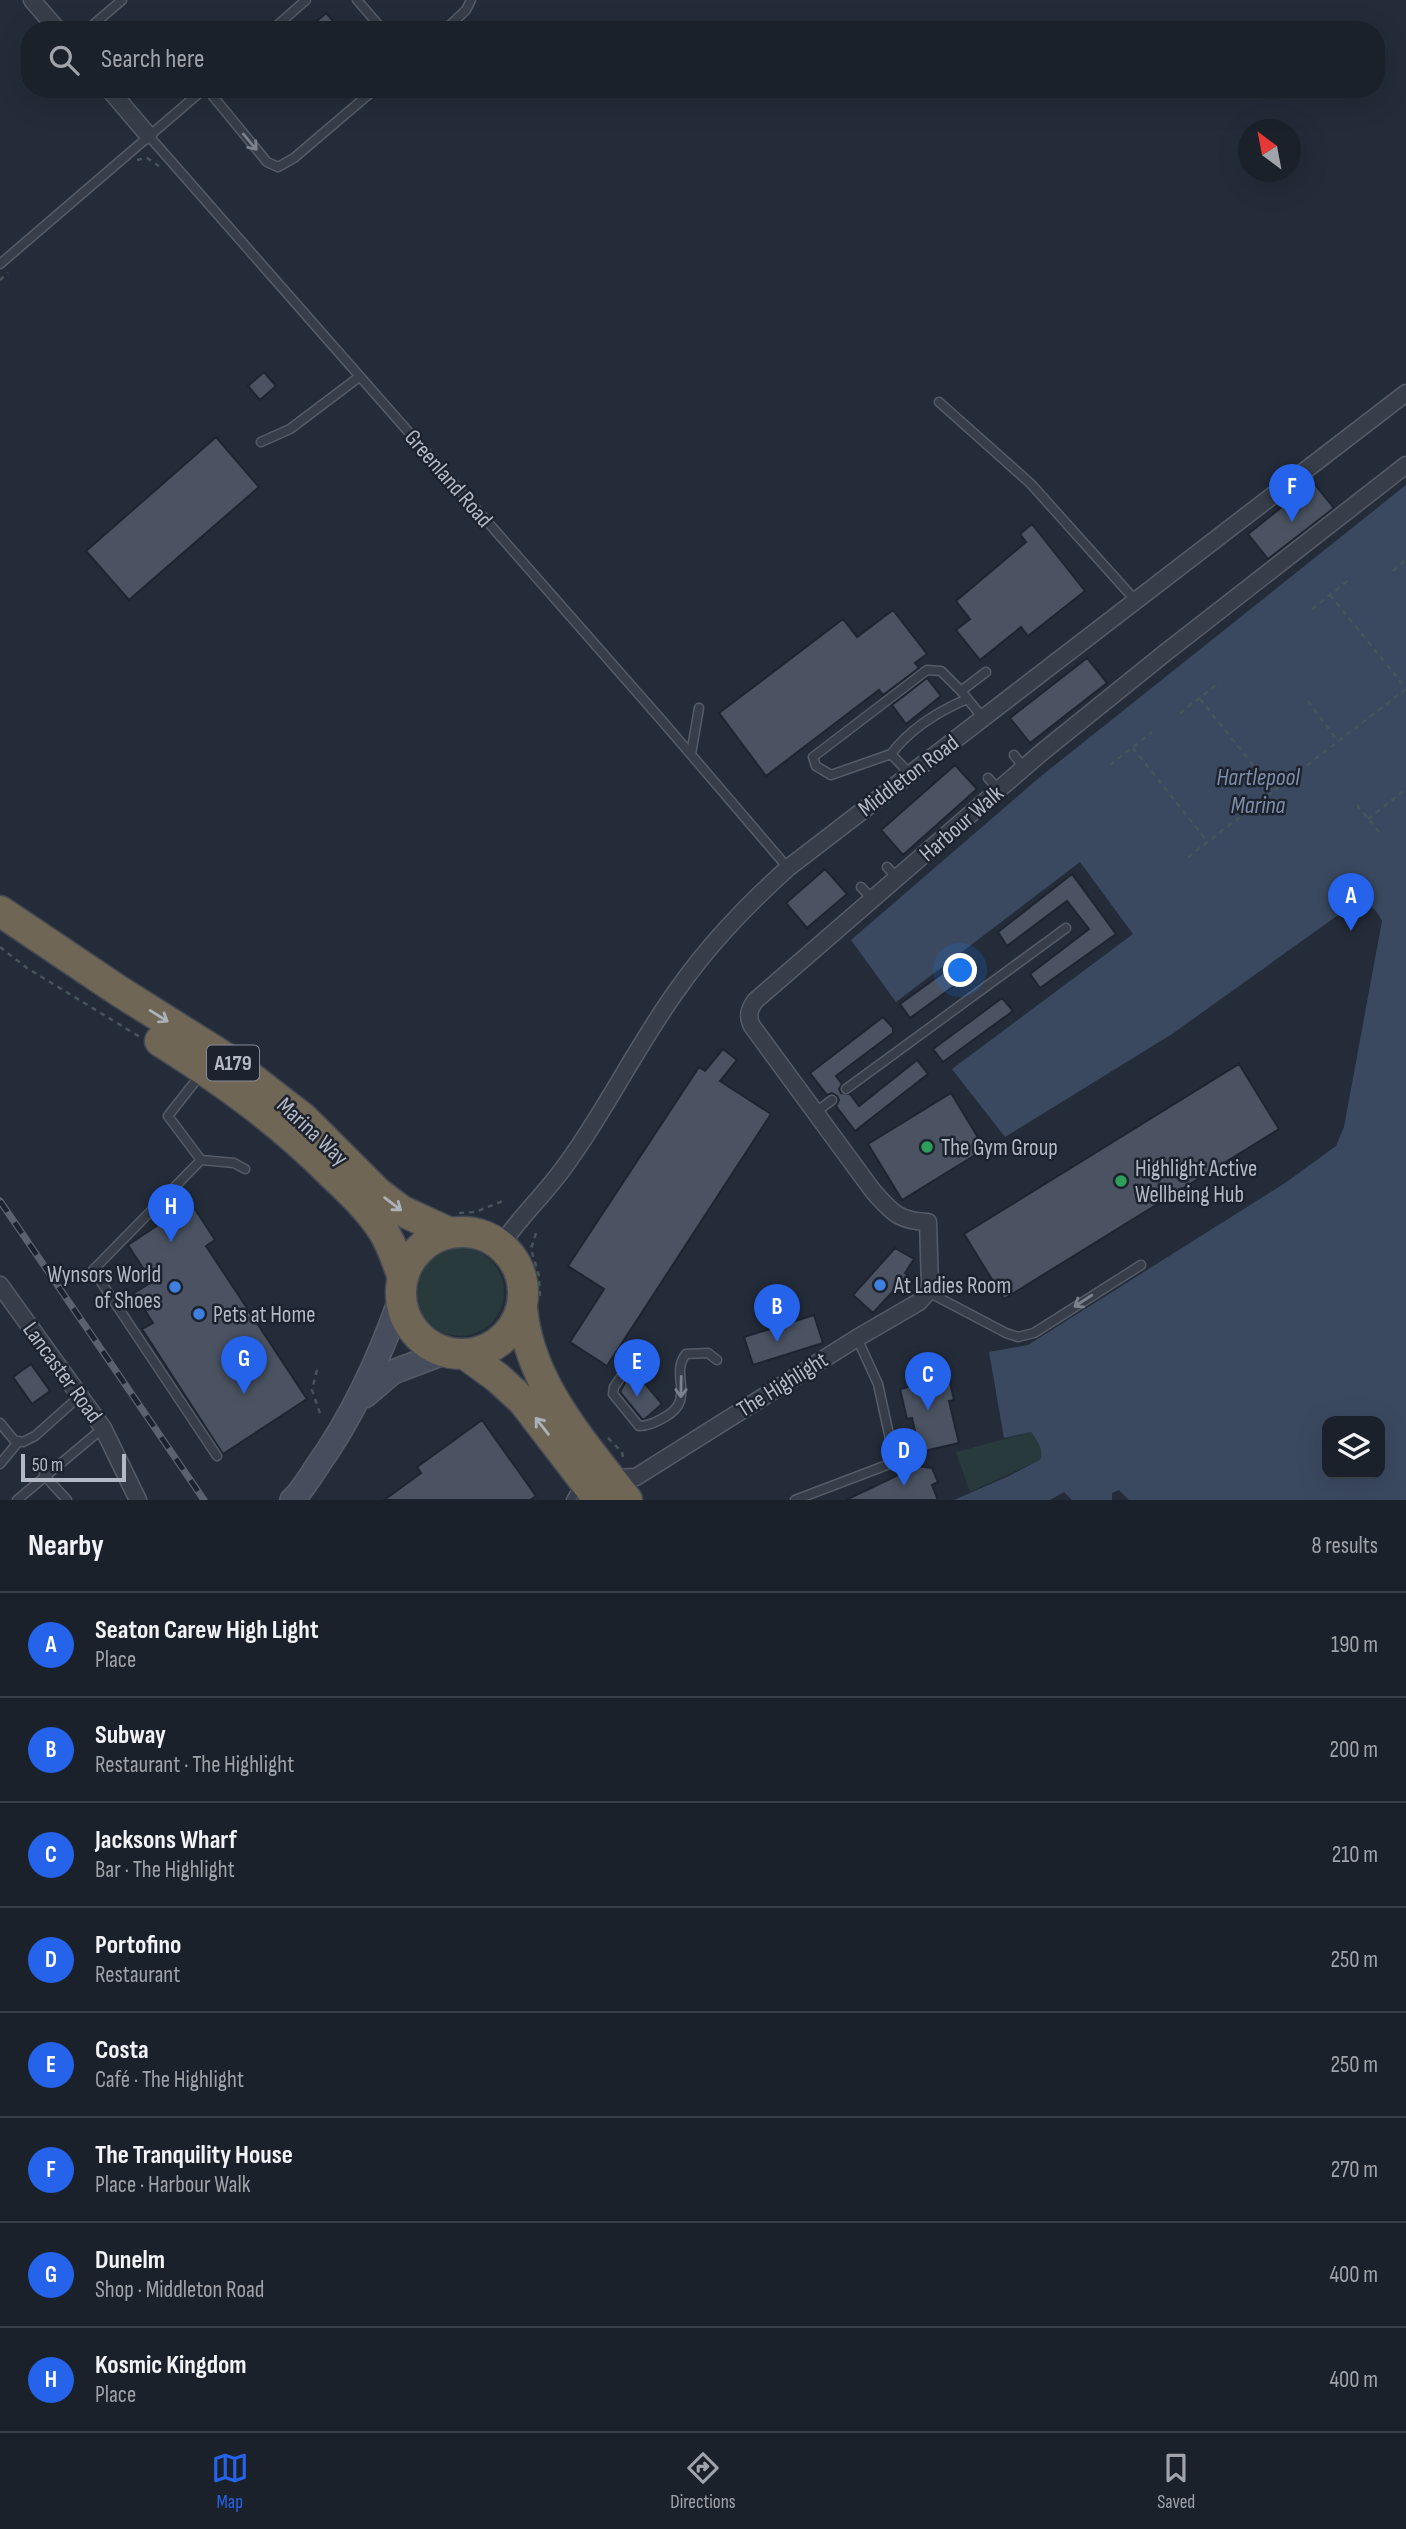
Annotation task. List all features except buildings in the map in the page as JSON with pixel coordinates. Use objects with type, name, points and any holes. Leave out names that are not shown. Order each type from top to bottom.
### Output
[{"type":"highway","name":"Marina Way","points":[[0,911],[224,1057],[303,1118],[379,1193],[402,1211],[454,1223]]},
{"type":"highway","name":"Marina Way","points":[[0,936],[205,1069],[262,1110],[360,1200],[391,1244],[402,1288]]},
{"type":"highway","name":"A179","points":[[454,1223],[468,1232],[486,1236],[501,1245]]},
{"type":"highway","points":[[402,1288],[409,1262],[420,1249],[454,1223]]},
{"type":"highway","points":[[501,1245],[513,1258],[531,1306],[524,1334],[535,1365],[554,1402],[620,1484]]},
{"type":"highway","name":"A179","points":[[402,1288],[405,1316],[415,1332],[429,1344],[456,1353],[498,1378],[523,1401],[574,1468],[620,1484]]},
{"type":"highway","points":[[456,1353],[484,1350],[501,1340],[531,1306]]},
{"type":"main road","points":[[294,1499],[327,1453],[372,1372],[402,1288]]},
{"type":"main road","points":[[353,1408],[372,1388],[393,1372],[456,1353]]},
{"type":"street","points":[[32,0],[50,21]]},
{"type":"street","name":"Greenland Road","points":[[117,98],[148,135]]},
{"type":"street","name":"Middleton Road","points":[[501,1245],[565,1166],[678,987],[714,942],[758,895],[788,868],[1406,393]]},
{"type":"street","name":"Harbour Walk","points":[[928,1292],[931,1280],[928,1222],[912,1221],[893,1213],[873,1191],[752,1026],[749,1019],[750,1009],[757,999],[872,900],[892,872],[1019,762],[1165,653],[1406,465]]},
{"type":"street","name":"Lancaster Road","points":[[0,1285],[103,1428],[138,1500]]},
{"type":"street","name":"The Highlight","points":[[620,1484],[919,1302],[928,1292]]},
{"type":"lane","points":[[98,21],[122,0]]},
{"type":"lane","points":[[282,21],[306,0]]},
{"type":"lane","points":[[357,0],[375,21]]},
{"type":"lane","points":[[454,21],[466,10],[471,0]]},
{"type":"lane","points":[[0,264],[148,135],[195,98]]},
{"type":"lane","points":[[214,98],[267,162],[278,167],[294,159],[365,98]]},
{"type":"lane","name":"Greenland Road","points":[[148,135],[788,868]]},
{"type":"lane","points":[[261,442],[290,429],[359,377]]},
{"type":"lane","points":[[939,401],[1030,483],[1136,601]]},
{"type":"lane","points":[[967,699],[948,707],[929,720],[910,734],[891,754],[831,775],[816,766],[813,757],[927,670],[941,671],[961,691],[983,718]]},
{"type":"lane","points":[[961,691],[986,672]]},
{"type":"lane","points":[[691,754],[699,708]]},
{"type":"lane","points":[[891,754],[910,774]]},
{"type":"lane","points":[[860,887],[872,900]]},
{"type":"lane","points":[[846,1090],[1066,928]]},
{"type":"lane","points":[[205,1069],[168,1116],[201,1160],[234,1163],[245,1169]]},
{"type":"lane","points":[[816,1112],[832,1100]]},
{"type":"lane","points":[[201,1160],[93,1270],[216,1456]]},
{"type":"lane","points":[[928,1292],[1018,1337],[1034,1333],[1141,1265]]},
{"type":"lane","points":[[857,1338],[878,1384],[895,1462]]},
{"type":"lane","points":[[638,1352],[614,1387],[613,1394],[639,1426],[655,1423],[678,1407],[682,1396],[680,1366],[687,1354],[708,1353],[717,1360]]},
{"type":"lane","points":[[0,1423],[14,1440],[23,1442],[35,1436],[81,1395]]},
{"type":"lane","points":[[17,1500],[103,1428]]},
{"type":"lane","points":[[0,1464],[19,1441]]},
{"type":"lane","points":[[795,1500],[895,1462],[918,1459]]},
{"type":"lane","points":[[571,1500],[576,1490],[574,1468]]},
{"type":"lane","points":[[44,1475],[67,1500]]},
{"type":"path","points":[[1393,571],[1406,560]]},
{"type":"path","points":[[1312,609],[1350,579]]},
{"type":"path","points":[[1188,857],[1406,688],[1330,595]]},
{"type":"path","points":[[1180,713],[1220,682]]},
{"type":"path","points":[[1200,699],[1274,791]]},
{"type":"path","points":[[1308,701],[1338,741]]},
{"type":"path","points":[[1110,765],[1152,732]]},
{"type":"path","points":[[1133,748],[1207,842]]},
{"type":"path","points":[[1368,819],[1406,789]]},
{"type":"path","points":[[1357,806],[1382,836]]},
{"type":"path","points":[[0,947],[27,968],[140,1038]]},
{"type":"path","points":[[454,1223],[503,1201]]},
{"type":"path","points":[[531,1306],[539,1276],[531,1249],[536,1233]]},
{"type":"path","points":[[317,1370],[312,1390],[321,1416]]},
{"type":"path","points":[[604,1433],[620,1484]]},
{"type":"shaded area","points":[[460,1248],[477,1251],[491,1261],[501,1275],[504,1292],[501,1309],[491,1323],[477,1333],[460,1336],[443,1333],[429,1323],[419,1309],[416,1292],[419,1275],[429,1261],[443,1251]]},
{"type":"shaded area","points":[[1031,1432],[1040,1448],[1041,1459],[970,1492],[956,1452]]},
{"type":"water","name":"Hartlepool Marina","points":[[1406,485],[1406,1500],[1129,1500],[1119,1490],[1112,1493],[1112,1500],[1072,1500],[1064,1492],[1050,1500],[954,1500],[1041,1459],[1040,1448],[1031,1432],[1004,1438],[989,1352],[1028,1345],[1285,1183],[1336,1146],[1344,1127],[1382,921],[1376,911],[1364,905],[1348,908],[1172,1034],[1005,1137],[952,1069],[1133,934],[1080,862],[896,1002],[851,940],[1040,777]]},
{"type":"railway","points":[[0,1201],[204,1500]]},
{"type":"place","name":"The Tranquility House","points":[[1292,522]]},
{"type":"place","name":"Seaton Carew High Light","points":[[1351,931]]},
{"type":"place","name":"The Gym Group","points":[[927,1147]]},
{"type":"place","name":"Highlight Active Wellbeing Hub","points":[[1121,1181]]},
{"type":"place","name":"Kosmic Kingdom","points":[[171,1242]]},
{"type":"place","name":"At Ladies Room","points":[[880,1285]]},
{"type":"place","name":"Wynsors World of Shoes","points":[[175,1287]]},
{"type":"place","name":"Pets at Home","points":[[199,1314]]},
{"type":"place","name":"Subway","points":[[777,1342]]},
{"type":"place","name":"Dunelm","points":[[244,1394]]},
{"type":"place","name":"Costa","points":[[637,1397]]},
{"type":"place","name":"Jacksons Wharf","points":[[928,1410]]},
{"type":"place","name":"Portofino","points":[[904,1486]]}]
